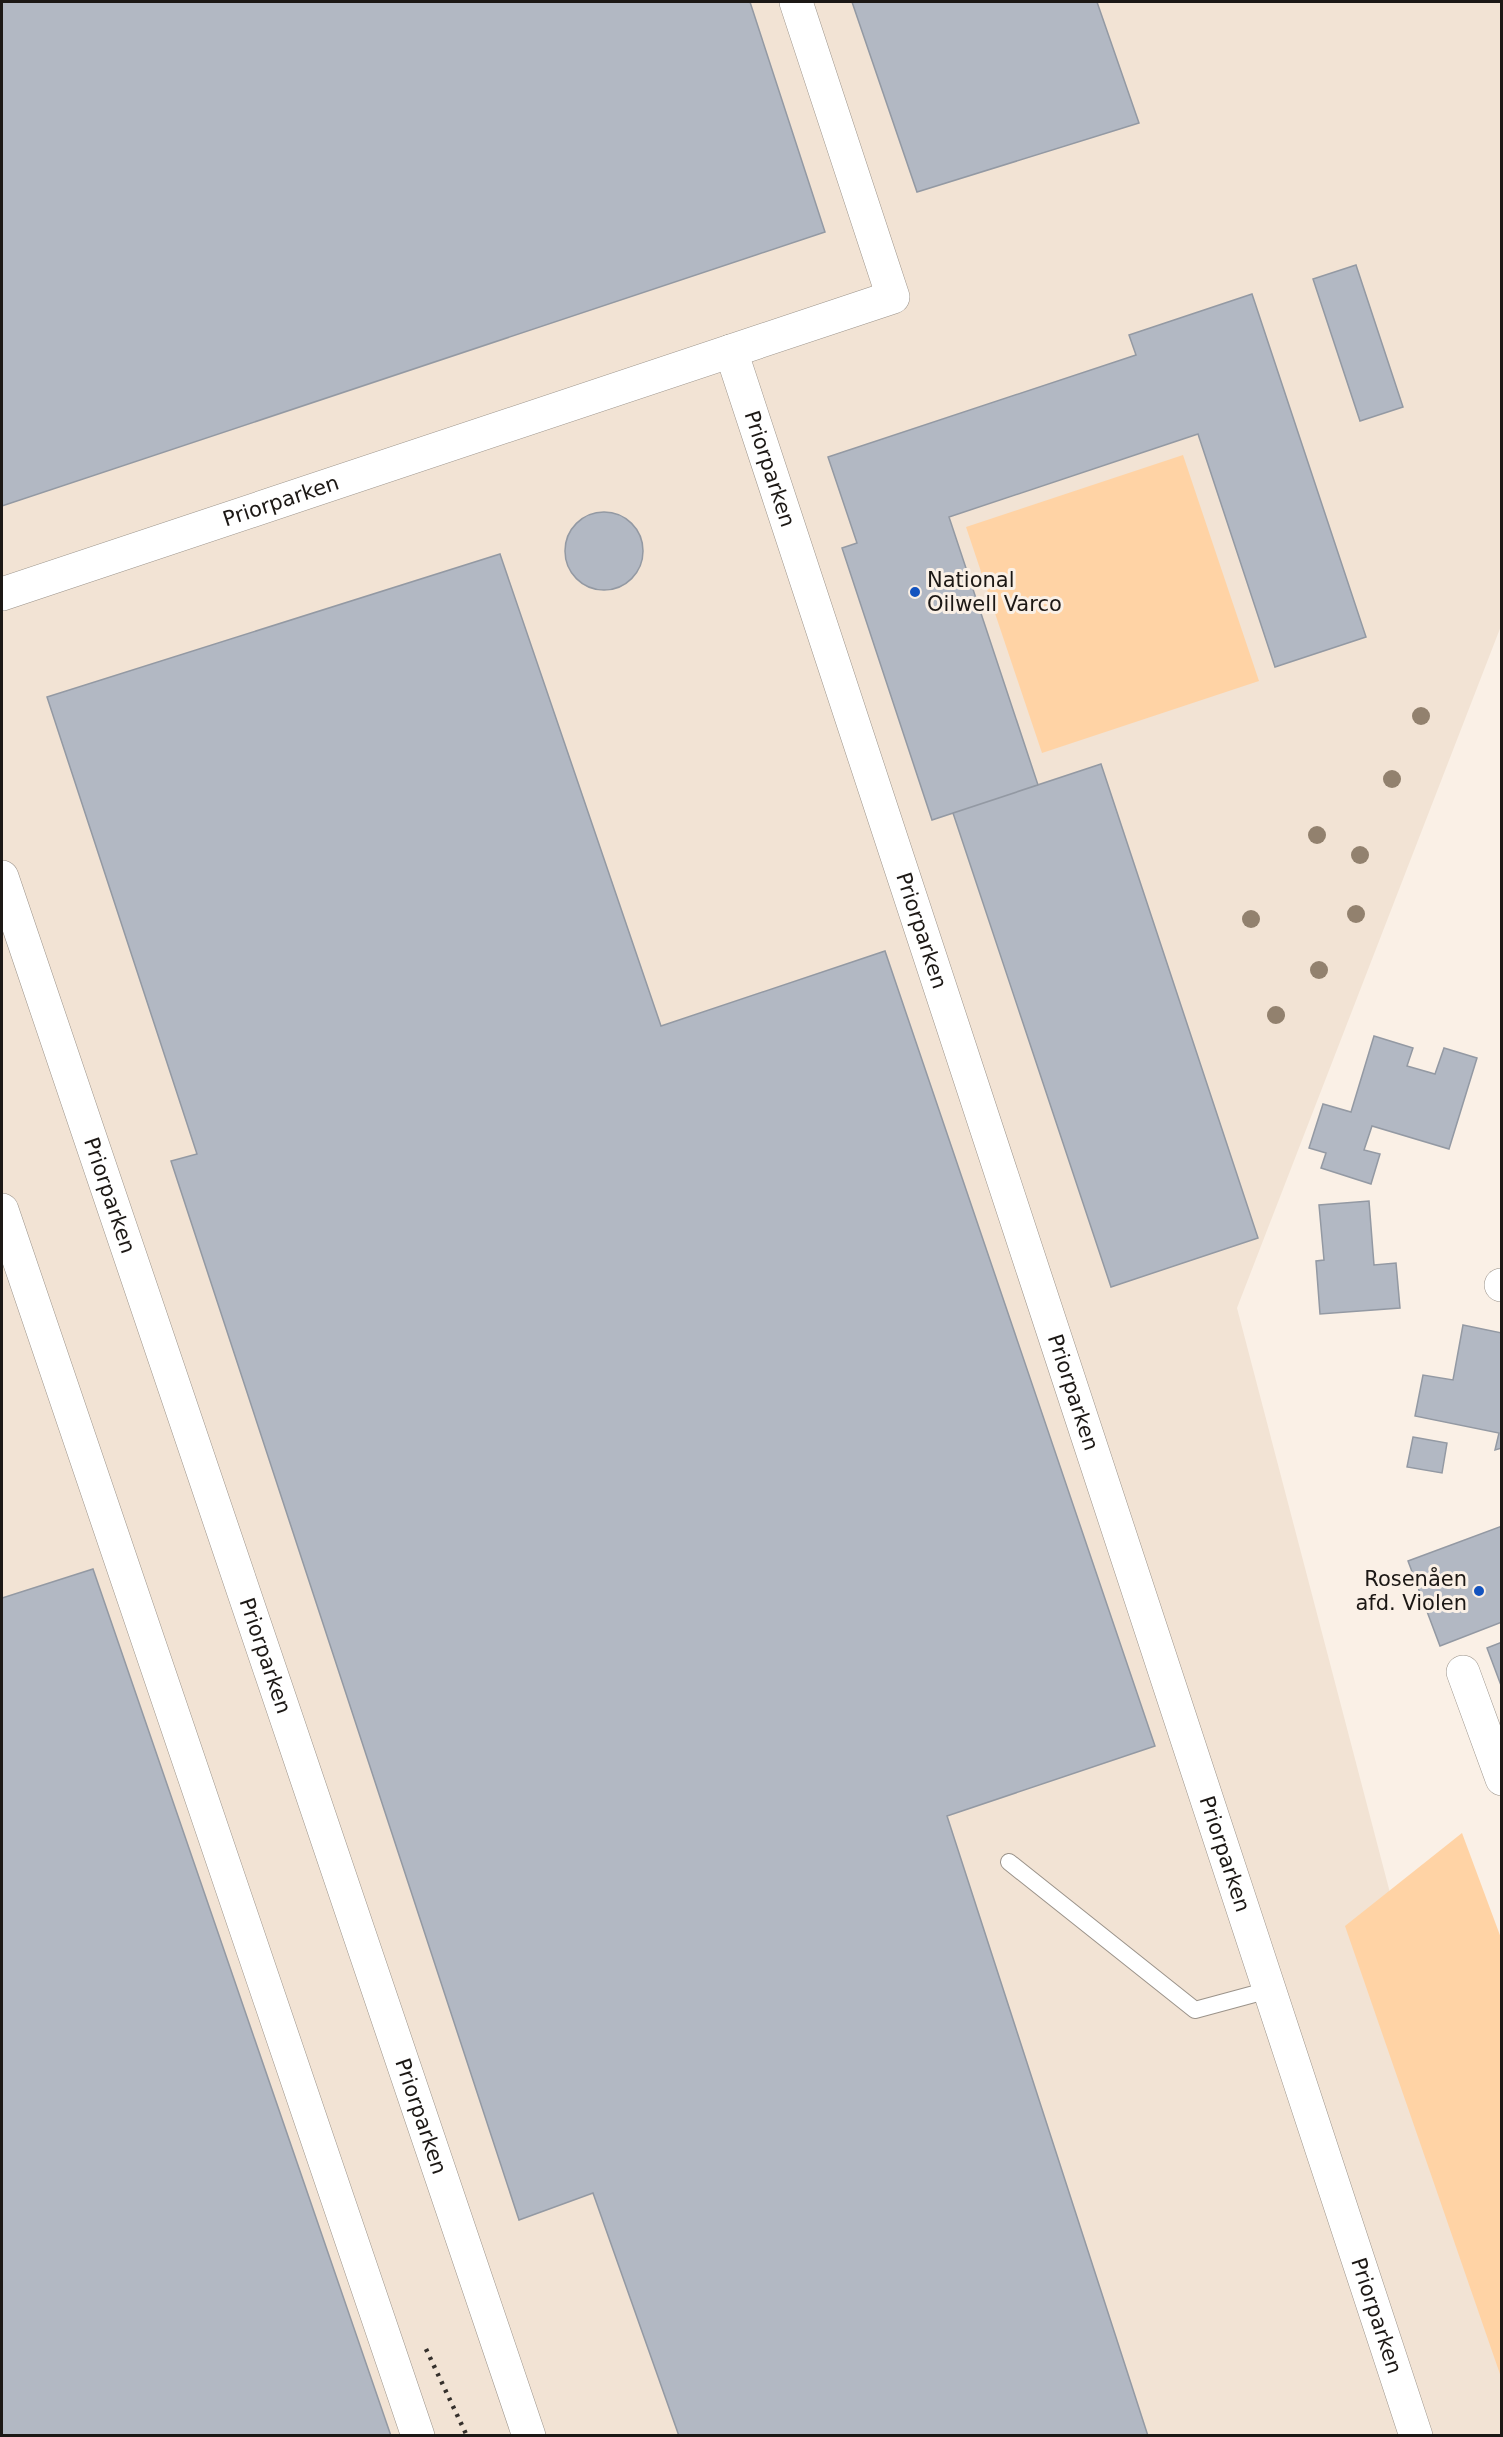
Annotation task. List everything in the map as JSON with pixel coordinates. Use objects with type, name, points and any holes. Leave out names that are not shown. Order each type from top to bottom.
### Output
[{"type":"street","name":"Priorparken","points":[[2,594],[893,297],[796,2]]},
{"type":"street","name":"Priorparken","points":[[731,351],[1416,2436]]},
{"type":"street","name":"Priorparken","points":[[2,877],[529,2436]]},
{"type":"street","points":[[2,1210],[418,2436]]},
{"type":"street","points":[[1462,1672],[1502,1779]]},
{"type":"lane","points":[[1009,1862],[1195,2010],[1269,1990]]},
{"type":"shaded area","points":[[2,2],[1501,2],[1501,626],[1237,1308],[1501,2317],[1501,2435],[2,2436]]},
{"type":"shaded area","points":[[1183,455],[1259,681],[1042,753],[966,527]]},
{"type":"shaded area","points":[[1462,1833],[1501,1938],[1501,2377],[1345,1926]]},
{"type":"building","points":[[2,2],[750,2],[825,232],[2,506]]},
{"type":"building","points":[[852,2],[1097,2],[1139,123],[917,192]]},
{"type":"building","points":[[1356,265],[1403,407],[1360,421],[1313,279]]},
{"type":"building","name":"National Oilwell Varco","points":[[1252,294],[1366,637],[1275,667],[1198,434],[949,517],[1038,785],[932,820],[842,548],[857,543],[828,457],[1136,355],[1129,335]]},
{"type":"building","points":[[604,512],[619,515],[632,523],[640,536],[643,551],[640,566],[632,579],[619,587],[604,590],[589,587],[576,579],[568,566],[565,551],[568,536],[576,523],[589,515]]},
{"type":"building","points":[[500,554],[661,1026],[885,951],[1155,1746],[947,1816],[1148,2436],[679,2436],[593,2193],[519,2220],[171,1161],[197,1154],[47,697]]},
{"type":"building","points":[[1101,764],[1258,1238],[1111,1287],[953,813]]},
{"type":"building","points":[[1374,1036],[1413,1048],[1407,1066],[1435,1074],[1444,1048],[1477,1058],[1449,1149],[1372,1126],[1364,1150],[1380,1154],[1371,1184],[1321,1168],[1326,1153],[1309,1148],[1323,1104],[1351,1112]]},
{"type":"building","points":[[1369,1201],[1374,1265],[1396,1263],[1400,1308],[1320,1314],[1316,1261],[1324,1260],[1319,1205]]},
{"type":"building","points":[[1463,1325],[1502,1333],[1502,1448],[1495,1450],[1499,1433],[1415,1416],[1423,1375],[1453,1380]]},
{"type":"building","points":[[1413,1437],[1447,1443],[1442,1473],[1407,1467]]},
{"type":"building","points":[[1502,1526],[1502,1622],[1440,1646],[1408,1561]]},
{"type":"building","points":[[93,1569],[391,2436],[2,2436],[2,1598]]},
{"type":"building","points":[[1502,1642],[1502,1688],[1487,1648]]},
{"type":"railway","points":[[426,2349],[467,2436]]},
{"type":"place","name":"National Oilwell Varco","points":[[915,592]]},
{"type":"place","name":"Rosenåen afd. Violen","points":[[1479,1591]]}]
